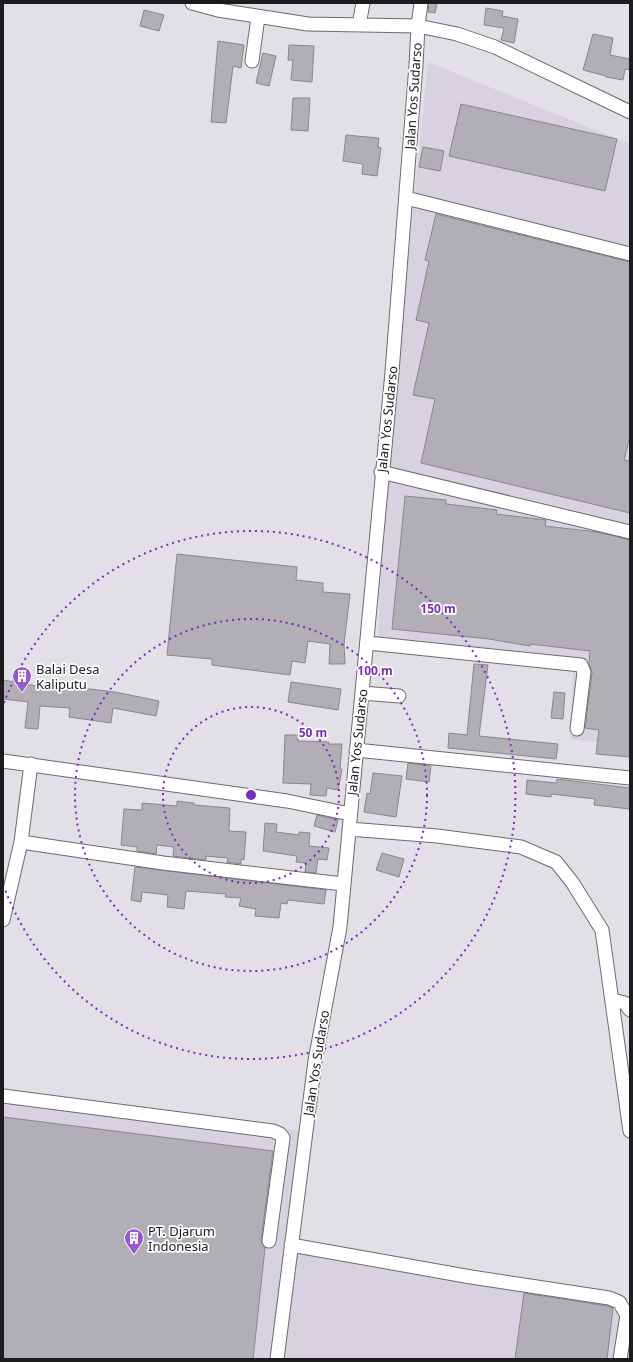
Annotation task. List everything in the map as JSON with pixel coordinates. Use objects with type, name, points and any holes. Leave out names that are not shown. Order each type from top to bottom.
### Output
[{"type":"street","points":[[192,3],[219,6],[258,17],[308,24],[418,26],[457,34],[495,47],[629,108]]},
{"type":"street","points":[[359,25],[363,3]]},
{"type":"street","name":"Jalan Yos Sudarso","points":[[277,1359],[315,1060],[340,927],[356,750],[368,643],[382,472],[393,364],[418,26],[421,3]]},
{"type":"street","points":[[252,61],[258,17]]},
{"type":"street","points":[[406,198],[630,254]]},
{"type":"street","points":[[382,472],[630,532]]},
{"type":"street","points":[[368,643],[581,665],[584,672],[577,729]]},
{"type":"street","points":[[362,693],[399,696]]},
{"type":"street","points":[[356,750],[630,778]]},
{"type":"street","points":[[3,761],[136,781],[287,801],[350,814]]},
{"type":"street","points":[[3,920],[8,867],[20,842],[31,764]]},
{"type":"street","points":[[349,829],[437,836],[521,847],[556,862],[572,882],[602,930],[630,1131]]},
{"type":"street","points":[[20,842],[163,863],[343,884]]},
{"type":"street","points":[[612,1000],[624,1003],[630,1010]]},
{"type":"street","points":[[3,1096],[273,1131],[280,1134],[283,1138],[269,1241]]},
{"type":"street","points":[[291,1245],[471,1277],[609,1298],[619,1302],[627,1315],[620,1359]]},
{"type":"shaded area","points":[[428,62],[630,144],[630,746],[570,739],[573,666],[378,639],[382,513]]},
{"type":"shaded area","points":[[3,1089],[301,1131],[285,1245],[627,1297],[630,1359],[3,1359]]},
{"type":"building","points":[[429,3],[437,3],[435,13],[428,12]]},
{"type":"building","points":[[486,8],[503,11],[502,16],[518,19],[514,43],[501,40],[504,28],[484,25]]},
{"type":"building","points":[[144,10],[164,15],[159,31],[140,26]]},
{"type":"building","points":[[593,34],[613,38],[610,55],[630,59],[630,70],[625,69],[623,80],[606,77],[583,70]]},
{"type":"building","points":[[218,41],[244,45],[241,68],[233,66],[226,123],[211,122]]},
{"type":"building","points":[[289,45],[314,46],[312,82],[291,80],[293,60],[288,60]]},
{"type":"building","points":[[263,53],[276,56],[269,86],[256,83]]},
{"type":"building","points":[[293,98],[310,98],[308,131],[291,130]]},
{"type":"building","points":[[461,104],[617,139],[605,191],[449,156]]},
{"type":"building","points":[[346,135],[379,138],[378,147],[381,148],[377,176],[362,174],[363,164],[343,161]]},
{"type":"building","points":[[423,147],[444,151],[440,171],[419,167]]},
{"type":"building","points":[[436,214],[630,262],[630,436],[624,460],[630,461],[630,513],[421,463],[435,399],[413,395],[429,323],[416,320],[429,261],[425,260]]},
{"type":"building","points":[[405,496],[446,500],[446,504],[497,510],[496,514],[546,520],[545,526],[597,532],[630,540],[630,757],[596,754],[599,730],[585,728],[592,673],[589,663],[590,651],[530,644],[530,646],[489,639],[392,629]]},
{"type":"building","points":[[177,554],[297,567],[296,580],[323,583],[323,592],[350,594],[344,644],[345,664],[329,664],[330,644],[308,641],[305,663],[292,661],[290,675],[212,665],[212,659],[167,655]]},
{"type":"building","points":[[474,664],[488,665],[479,736],[558,744],[556,759],[448,748],[449,733],[467,735]]},
{"type":"building","points":[[3,680],[43,687],[73,689],[73,687],[115,692],[159,701],[156,716],[113,708],[111,723],[69,717],[70,708],[40,706],[38,729],[25,728],[28,702],[3,699]]},
{"type":"building","points":[[291,682],[341,689],[338,710],[288,702]]},
{"type":"building","points":[[554,692],[565,693],[563,719],[551,718]]},
{"type":"building","points":[[285,735],[298,735],[298,741],[342,744],[340,769],[342,769],[338,790],[327,788],[326,796],[310,795],[311,784],[283,783]]},
{"type":"building","points":[[408,763],[431,766],[429,782],[406,779]]},
{"type":"building","points":[[373,773],[402,776],[396,817],[364,812],[367,793],[370,794]]},
{"type":"building","points":[[557,779],[630,788],[630,809],[594,805],[595,799],[551,794],[551,797],[526,794],[527,780],[556,783]]},
{"type":"building","points":[[177,801],[194,803],[194,805],[230,808],[229,831],[246,832],[244,860],[241,859],[241,864],[227,862],[228,858],[206,856],[206,860],[173,856],[174,847],[157,845],[156,854],[137,851],[137,847],[121,845],[124,809],[142,810],[142,803],[177,806]]},
{"type":"building","points":[[317,815],[338,820],[335,832],[314,826]]},
{"type":"building","points":[[265,823],[277,824],[276,832],[299,835],[299,832],[310,833],[309,846],[329,848],[327,860],[318,859],[316,873],[305,872],[306,863],[296,862],[297,856],[263,851]]},
{"type":"building","points":[[382,853],[404,859],[399,877],[376,870]]},
{"type":"building","points":[[135,867],[326,890],[324,904],[288,900],[287,904],[281,903],[279,918],[255,916],[256,909],[239,906],[241,898],[225,897],[226,894],[186,891],[184,909],[167,907],[168,895],[142,892],[141,902],[131,900]]},
{"type":"building","name":"PT. Djarum Indonesia","points":[[3,1117],[273,1151],[261,1240],[265,1248],[253,1359],[3,1359]]},
{"type":"building","points":[[524,1293],[613,1308],[607,1359],[515,1359]]},
{"type":"place","name":"Balai Desa Kaliputu","points":[[22,693]]},
{"type":"place","name":"PT. Djarum Indonesia","points":[[134,1255]]}]
